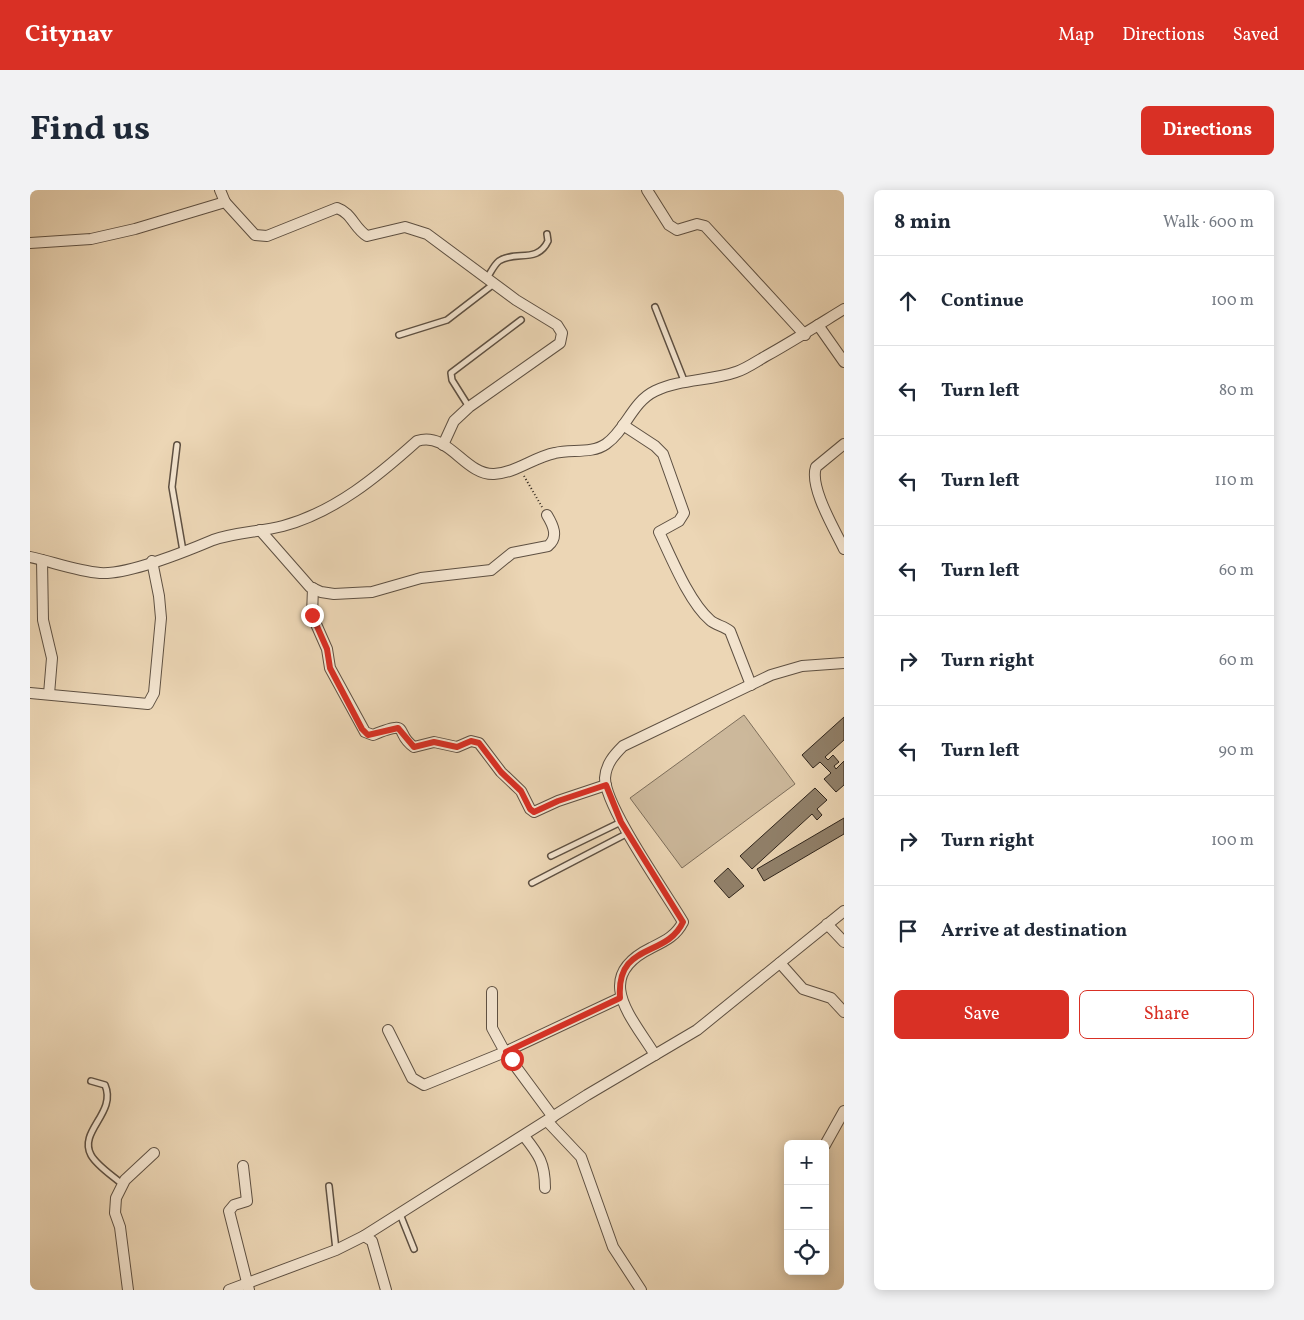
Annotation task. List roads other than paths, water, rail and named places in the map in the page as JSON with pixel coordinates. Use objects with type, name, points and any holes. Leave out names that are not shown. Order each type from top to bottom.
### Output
[{"type":"street","points":[[220,190],[225,202],[255,235],[267,236],[337,208],[346,211],[361,232],[367,236],[405,227],[416,229],[427,234],[516,300],[557,325],[562,333],[562,340],[469,407],[454,420],[444,445]]},
{"type":"street","points":[[647,190],[669,226],[677,230],[697,224],[705,226],[712,232],[805,335]]},
{"type":"street","points":[[30,243],[91,239],[135,229],[225,202]]},
{"type":"street","points":[[30,557],[100,573],[119,572],[233,534],[284,526],[336,504],[381,473],[417,441],[428,440],[444,445],[486,473],[494,474],[519,468],[555,452],[593,449],[606,445],[644,399],[654,392],[685,383],[738,372],[805,335],[844,309]]},
{"type":"street","points":[[818,325],[844,362]]},
{"type":"street","points":[[623,426],[655,446],[666,458],[684,514],[679,521],[659,532],[684,582],[705,615],[712,622],[730,631],[751,684]]},
{"type":"street","points":[[844,444],[816,468],[814,472],[817,490],[844,549]]},
{"type":"street","points":[[260,530],[313,588],[321,592],[334,594],[372,592],[421,578],[491,570],[512,553],[548,546],[552,543],[554,537],[553,525],[547,515]]},
{"type":"street","points":[[42,560],[43,620],[52,658],[49,694]]},
{"type":"street","points":[[30,693],[142,705],[148,704],[153,699],[161,618],[152,561]]},
{"type":"street","points":[[313,588],[312,615],[327,649],[330,668],[362,729],[368,735],[398,728],[414,747],[434,742],[457,747],[471,741],[479,743],[501,772],[521,791],[530,809],[534,812],[558,801],[606,785]]},
{"type":"street","points":[[655,1055],[620,998],[620,978],[630,962],[640,954],[674,936],[683,922],[621,822],[606,785],[605,779],[610,762],[623,746],[772,675],[802,666],[844,663]]},
{"type":"street","points":[[229,1290],[248,1287],[336,1250],[364,1236],[400,1214],[550,1119],[697,1030],[844,911]]},
{"type":"street","points":[[827,924],[844,942]]},
{"type":"street","points":[[780,963],[803,989],[807,992],[830,998],[844,1012]]},
{"type":"street","points":[[492,992],[492,1028],[550,1119],[581,1157],[613,1247],[641,1290]]},
{"type":"street","points":[[388,1030],[412,1078],[424,1085],[506,1052],[620,998]]},
{"type":"street","points":[[828,1140],[844,1111]]},
{"type":"street","points":[[524,1136],[540,1155],[545,1170],[545,1188]]},
{"type":"street","points":[[128,1290],[120,1227],[116,1214],[116,1198],[123,1184],[154,1153]]},
{"type":"street","points":[[243,1166],[247,1201],[234,1205],[229,1211],[248,1287]]},
{"type":"street","points":[[364,1236],[372,1241],[386,1290]]},
{"type":"lane","points":[[399,335],[446,320],[491,280],[500,260],[539,253],[548,241],[547,234]]},
{"type":"lane","points":[[655,308],[685,383]]},
{"type":"lane","points":[[469,407],[452,380],[451,373],[521,320]]},
{"type":"lane","points":[[177,445],[172,487],[183,552]]},
{"type":"lane","points":[[551,856],[621,822]]},
{"type":"lane","points":[[532,883],[628,833]]},
{"type":"lane","points":[[91,1081],[105,1085],[108,1092],[107,1106],[88,1138],[88,1148],[91,1156],[123,1184]]},
{"type":"lane","points":[[329,1186],[336,1250]]},
{"type":"lane","points":[[400,1214],[414,1249]]}]
